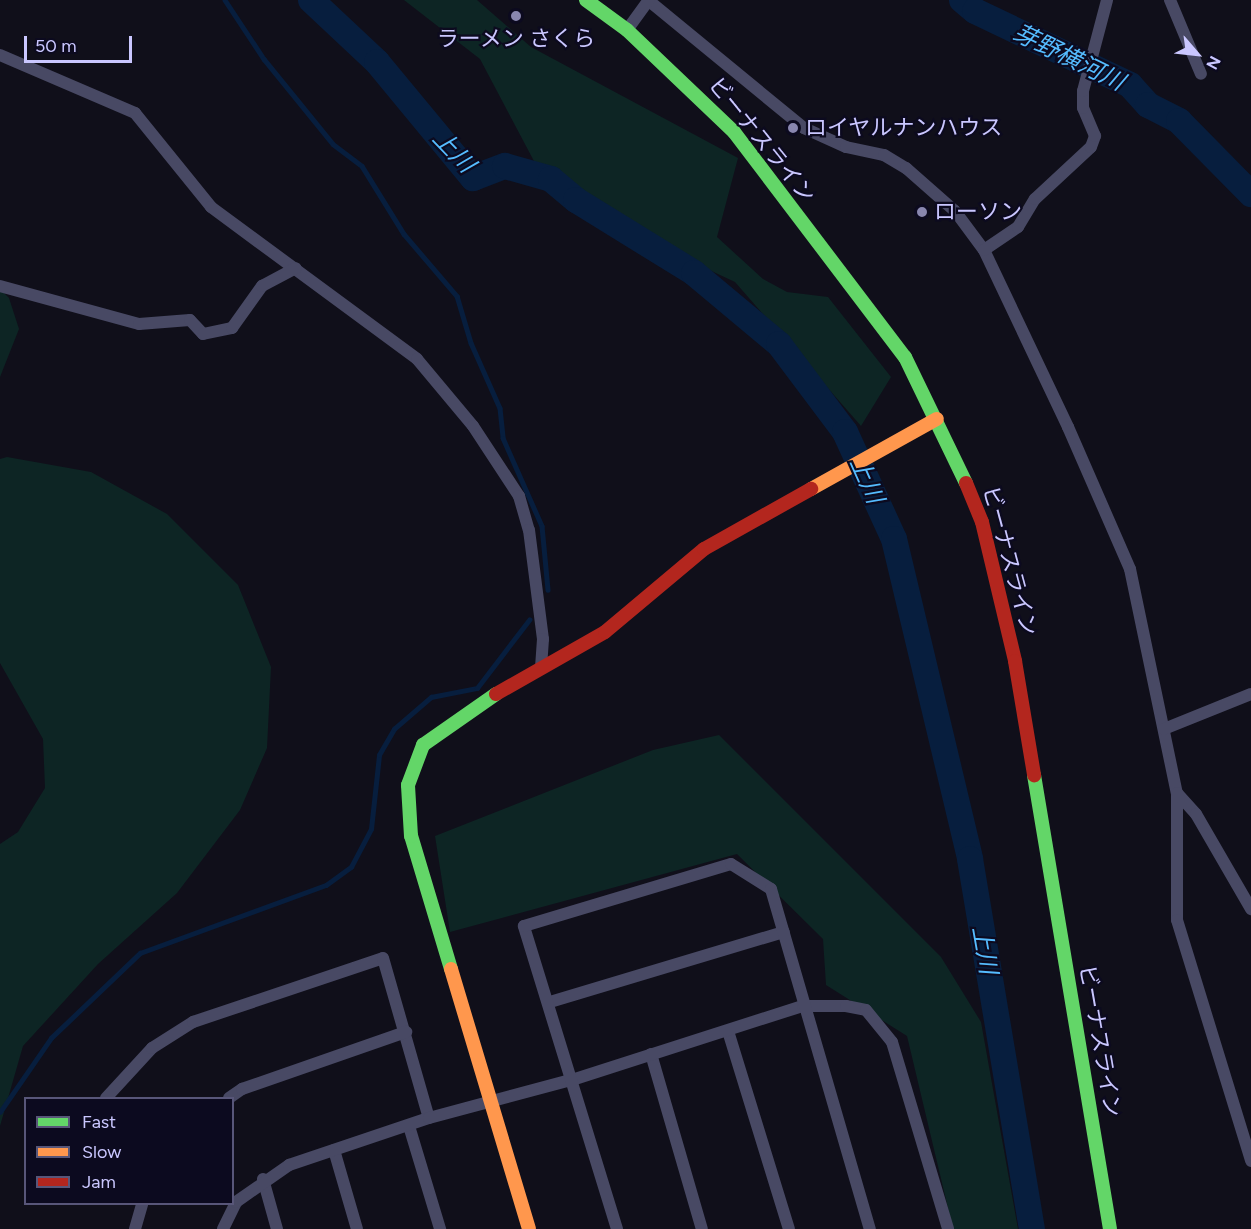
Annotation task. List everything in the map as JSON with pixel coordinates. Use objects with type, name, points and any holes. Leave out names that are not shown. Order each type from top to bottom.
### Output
[{"type":"main road","name":"ビーナスライン","points":[[586,0],[627,30],[734,132],[905,357],[937,419],[982,522],[999,583],[1110,1229]]},
{"type":"main road","points":[[529,1229],[493,1101],[411,836],[408,785],[423,745],[440,729],[605,632],[704,549],[818,483],[937,419]]},
{"type":"street","points":[[627,30],[648,0],[804,128],[846,147],[884,155],[906,168],[955,211],[984,250],[1068,427],[1130,569],[1177,793],[1177,920],[1251,1161]]},
{"type":"street","points":[[984,250],[1018,227],[1035,199],[1091,147],[1095,136],[1083,108],[1083,91],[1107,0]]},
{"type":"street","points":[[1170,0],[1201,74]]},
{"type":"street","points":[[0,55],[135,113],[211,207],[417,359],[492,452],[519,496],[529,530],[543,639],[541,669]]},
{"type":"street","points":[[0,286],[139,324],[190,320],[203,334],[232,328],[262,286],[296,268]]},
{"type":"street","points":[[1164,729],[1251,694]]},
{"type":"street","points":[[1177,793],[1196,814],[1251,909]]},
{"type":"street","points":[[617,1229],[575,1079],[524,926],[731,864],[771,889],[803,1006],[870,1229]]},
{"type":"street","points":[[550,1002],[784,932]]},
{"type":"street","points":[[107,1097],[153,1048],[192,1022],[382,958],[406,1032],[429,1118]]},
{"type":"street","points":[[223,1229],[236,1202],[263,1179],[334,1150],[429,1118],[575,1079],[803,1006],[866,1010],[887,1034],[948,1229]]},
{"type":"street","points":[[728,1031],[789,1229]]},
{"type":"street","points":[[230,1097],[242,1089],[406,1032]]},
{"type":"street","points":[[651,1054],[702,1229]]},
{"type":"street","points":[[409,1126],[440,1229]]},
{"type":"street","points":[[334,1150],[357,1229]]},
{"type":"street","points":[[263,1179],[277,1229]]},
{"type":"street","points":[[135,1229],[141,1205]]},
{"type":"green space","points":[[404,0],[477,0],[531,47],[738,158],[717,237],[763,279],[787,292],[828,297],[891,377],[861,426],[735,282],[626,231],[535,163],[480,59]]},
{"type":"green space","points":[[0,289],[9,298],[19,329],[0,377]]},
{"type":"green space","points":[[7,457],[91,472],[167,514],[238,585],[271,667],[267,748],[240,810],[177,893],[98,964],[23,1046],[0,1126],[0,844],[18,832],[45,788],[43,739],[0,663],[0,459]]},
{"type":"green space","points":[[719,735],[941,957],[981,1022],[1018,1229],[953,1229],[907,1036],[826,985],[823,939],[737,854],[450,932],[435,836],[653,750]]},
{"type":"waterway","points":[[225,0],[264,59],[333,144],[362,166],[404,234],[457,296],[471,343],[500,408],[503,438],[542,526],[548,590]]},
{"type":"waterway","name":"上川","points":[[311,0],[377,62],[473,178],[505,166],[551,179],[576,200],[694,273],[779,344],[845,432],[894,539],[970,859],[1032,1229]]},
{"type":"waterway","name":"芽野横河川","points":[[962,0],[975,11],[1130,85],[1148,105],[1179,121],[1251,194]]},
{"type":"waterway","points":[[0,1112],[51,1038],[140,953],[326,885],[351,867],[371,829],[379,755],[394,729],[431,697],[477,688],[529,620]]},
{"type":"traffic: fast","points":[[586,0],[627,30],[734,132],[905,357],[966,483]]},
{"type":"traffic: fast","points":[[451,969],[411,836],[408,785],[423,745],[496,694]]},
{"type":"traffic: fast","points":[[1034,775],[1110,1229]]},
{"type":"traffic: slow","points":[[811,489],[937,419]]},
{"type":"traffic: slow","points":[[451,969],[529,1229]]},
{"type":"traffic: jam","points":[[966,483],[982,522],[1015,661],[1034,775]]},
{"type":"traffic: jam","points":[[496,694],[605,632],[704,549],[811,489]]},
{"type":"place","name":"ラーメン さくら","points":[[516,16]]},
{"type":"place","name":"ロイヤルナンハウス","points":[[793,128]]},
{"type":"place","name":"ローソン","points":[[922,212]]}]
